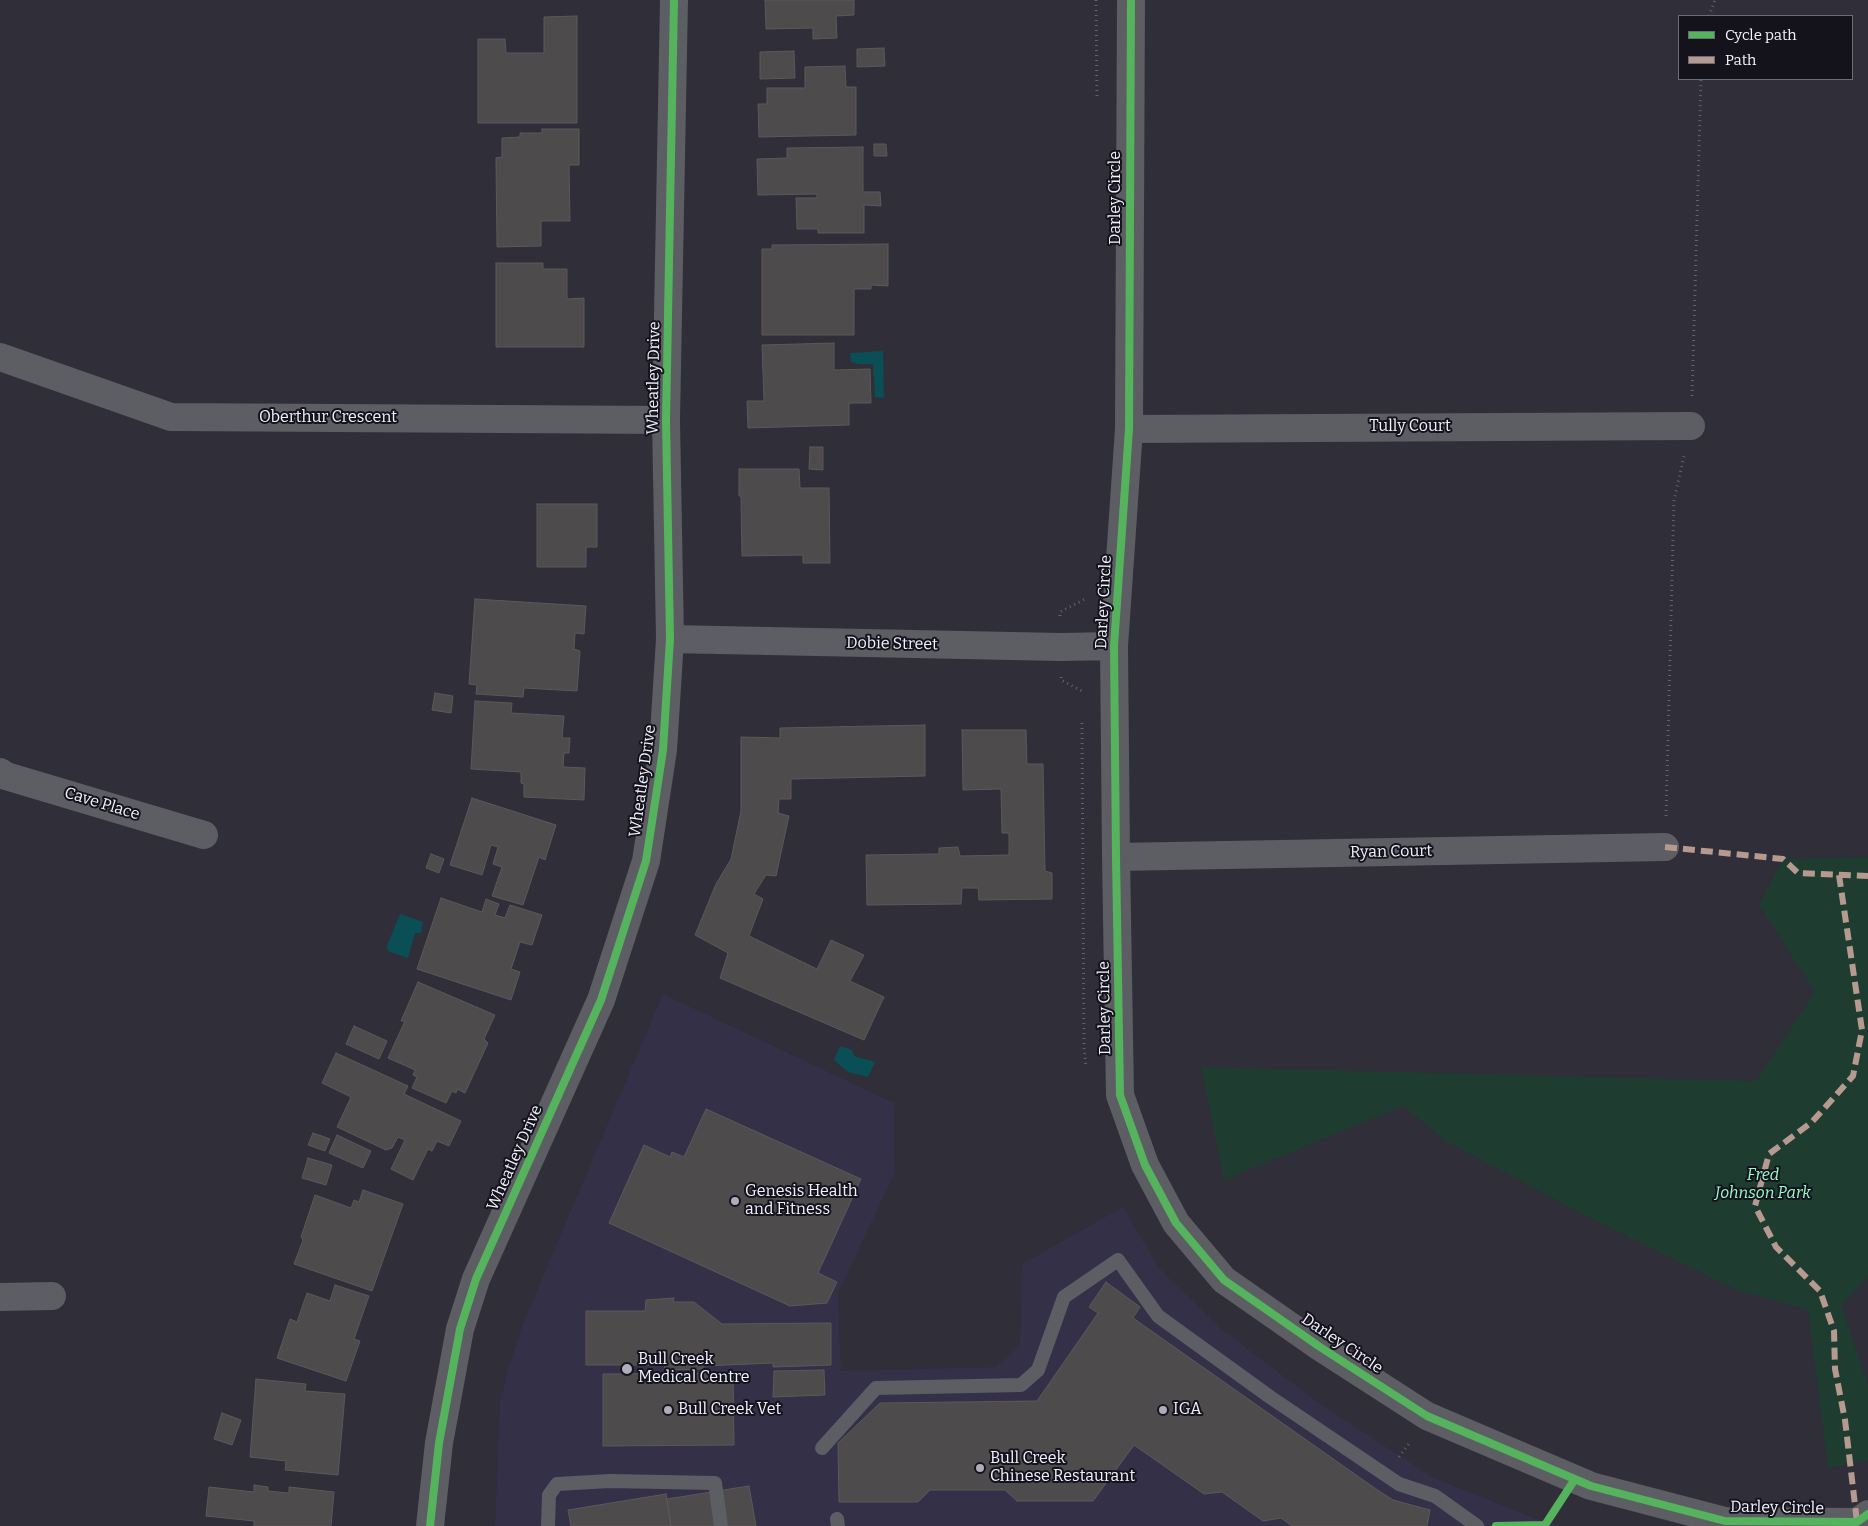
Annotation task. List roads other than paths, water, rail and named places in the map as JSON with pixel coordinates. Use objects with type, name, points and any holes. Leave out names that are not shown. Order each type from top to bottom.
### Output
[{"type":"street","name":"Wheatley Drive","points":[[430,1526],[439,1443],[447,1398],[460,1329],[473,1287],[602,1000],[646,860],[663,750],[670,639],[666,420],[674,0]]},
{"type":"street","name":"Darley Circle","points":[[1131,0],[1129,429],[1114,646],[1116,857],[1120,1095],[1144,1165],[1176,1223],[1224,1280],[1320,1347],[1427,1416],[1590,1486],[1725,1522],[1857,1522],[1868,1514]]},
{"type":"street","name":"Oberthur Crescent","points":[[0,357],[172,417],[666,420]]},
{"type":"street","name":"Tully Court","points":[[1129,429],[1691,426]]},
{"type":"street","name":"Dobie Street","points":[[670,639],[1051,647],[1114,646]]},
{"type":"street","name":"Cave Place","points":[[0,772],[6,776],[204,835]]},
{"type":"street","name":"Ryan Court","points":[[1116,857],[1665,846]]},
{"type":"street","points":[[0,1297],[52,1296]]},
{"type":"lane","points":[[822,1448],[876,1388],[1021,1385],[1038,1370],[1064,1298],[1118,1260],[1158,1316],[1270,1397],[1386,1476],[1399,1484],[1435,1496],[1477,1526]]},
{"type":"lane","points":[[548,1526],[550,1495],[557,1484],[610,1481],[715,1483],[721,1526]]},
{"type":"water","points":[[883,351],[884,398],[875,397],[873,364],[851,362],[850,353]]},
{"type":"water","points":[[400,914],[423,922],[421,933],[415,933],[408,958],[388,951],[387,946]]},
{"type":"water","points":[[840,1046],[852,1050],[854,1056],[875,1062],[868,1077],[848,1072],[834,1060]]},
{"type":"place","name":"Genesis Health and Fitness","points":[[735,1201]]},
{"type":"place","name":"Bull Creek Medical Centre","points":[[627,1369]]},
{"type":"place","name":"Bull Creek Vet","points":[[668,1410]]},
{"type":"place","name":"IGA","points":[[1163,1410]]},
{"type":"place","name":"Bull Creek Chinese Restaurant","points":[[980,1468]]},
{"type":"park label","name":"Fred Johnson Park","points":[[1763,1185]]}]
